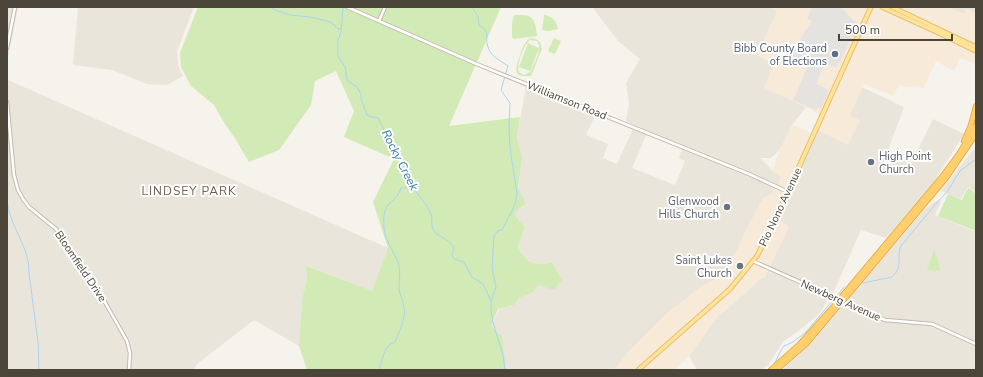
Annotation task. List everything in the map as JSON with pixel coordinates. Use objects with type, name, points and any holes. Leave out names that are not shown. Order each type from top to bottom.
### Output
[{"type":"highway","points":[[942,177],[966,138],[976,106]]},
{"type":"highway","points":[[846,295],[942,177],[959,154],[976,126]]},
{"type":"highway","points":[[960,159],[976,134]]},
{"type":"highway","points":[[771,370],[806,339],[846,295],[934,192],[976,139]]},
{"type":"highway","points":[[776,370],[806,344],[837,305]]},
{"type":"main road","name":"Pio Nono Avenue","points":[[638,370],[730,289],[753,261],[768,236],[871,7]]},
{"type":"main road","points":[[882,7],[976,51]]},
{"type":"main road","points":[[892,7],[976,48]]},
{"type":"street","points":[[7,48],[15,7]]},
{"type":"street","name":"Williamson Road","points":[[347,7],[508,77],[788,192]]},
{"type":"street","points":[[379,21],[385,7]]},
{"type":"street","name":"Bloomfield Drive","points":[[7,102],[14,175],[19,193],[29,206],[56,228],[102,297],[127,341],[130,353],[129,370]]},
{"type":"street","name":"Newberg Avenue","points":[[753,261],[885,320],[932,324],[976,344]]},
{"type":"shaded area","points":[[7,7],[18,7],[8,58],[8,80],[388,248],[372,292],[306,266],[307,279],[302,299],[299,346],[254,320],[197,364],[193,370],[7,370]]},
{"type":"shaded area","points":[[78,7],[194,7],[177,51],[178,65],[183,76],[167,85],[147,84],[112,70],[73,65]]},
{"type":"shaded area","points":[[592,7],[768,7],[777,11],[774,65],[789,99],[806,107],[792,125],[780,150],[771,158],[760,158],[781,177],[779,184],[771,194],[763,198],[735,255],[716,279],[702,286],[630,350],[614,370],[505,370],[491,326],[499,309],[514,305],[519,298],[534,292],[538,285],[562,280],[552,262],[537,265],[523,257],[518,247],[525,226],[519,221],[515,214],[526,204],[518,189],[522,157],[517,138],[526,86],[596,114],[586,135],[608,144],[603,158],[617,164],[633,129],[646,135],[632,168],[675,185],[685,161],[679,158],[683,146],[648,132],[626,121],[629,104],[626,83],[640,59],[619,42]]},
{"type":"shaded area","points":[[768,7],[948,7],[964,14],[966,9],[976,13],[976,64],[960,58],[954,71],[936,61],[924,88],[899,85],[893,96],[864,84],[850,115],[860,120],[848,145],[817,130],[818,114],[764,88],[774,65],[757,55],[777,11]]},
{"type":"shaded area","points":[[812,7],[837,7],[843,9],[853,20],[858,22],[840,63],[838,62],[836,68],[825,63],[816,84],[827,89],[828,93],[821,108],[818,107],[816,110],[793,100],[808,66],[791,58],[803,34],[811,23],[811,20],[807,19]]},
{"type":"shaded area","points":[[948,7],[976,7],[976,13],[966,9],[964,14]]},
{"type":"shaded area","points":[[862,87],[904,107],[887,153],[912,162],[933,119],[964,134],[932,185],[886,238],[861,230],[834,291],[819,314],[783,342],[768,365],[761,370],[697,370],[689,356],[717,317],[760,279],[765,277],[788,227],[778,220],[817,130],[850,115]]},
{"type":"shaded area","points":[[792,125],[812,133],[774,216],[789,227],[765,277],[760,279],[728,309],[717,317],[689,356],[675,370],[614,370],[630,350],[667,313],[702,286],[716,279],[735,255],[763,198],[771,194],[779,183],[781,177],[773,171],[776,159]]},
{"type":"shaded area","points":[[976,146],[976,193],[969,187],[961,199],[941,191]]},
{"type":"shaded area","points":[[937,200],[941,202],[935,215],[976,232],[976,370],[782,370],[812,342],[923,211]]},
{"type":"green space","points":[[198,7],[501,7],[449,126],[520,117],[517,138],[522,157],[518,188],[526,204],[515,214],[519,221],[525,226],[518,247],[527,260],[531,262],[540,264],[552,262],[562,280],[554,290],[538,285],[534,292],[519,298],[514,305],[498,309],[491,326],[502,337],[506,370],[307,370],[299,346],[302,299],[307,279],[306,266],[372,291],[388,248],[373,202],[394,159],[344,137],[354,111],[336,71],[315,81],[311,105],[279,150],[249,162],[214,105],[191,86],[181,67],[180,53]]},
{"type":"green space","points":[[514,15],[525,15],[532,18],[537,36],[514,39],[512,37],[512,23]]},
{"type":"green space","points":[[544,15],[554,19],[558,29],[549,31],[542,30]]},
{"type":"green space","points":[[554,38],[561,41],[555,54],[548,51]]},
{"type":"green space","points":[[529,39],[536,39],[540,42],[542,49],[531,76],[521,76],[518,74],[516,69],[525,43]],"holes":[[[530,40],[537,41],[539,44],[537,56],[530,72],[524,75],[519,72],[518,69],[521,55],[525,46]]]},
{"type":"green space","points":[[528,43],[539,48],[530,71],[519,67]]},
{"type":"green space","points":[[969,188],[976,194],[976,231],[938,216],[948,194],[962,200]]},
{"type":"green space","points":[[934,250],[938,260],[940,271],[927,270]]},
{"type":"waterway","points":[[271,7],[275,10],[290,15],[310,17],[327,21],[332,23],[338,29],[341,28]]},
{"type":"waterway","name":"Rocky Creek","points":[[343,7],[341,32],[338,41],[338,56],[345,67],[347,80],[357,87],[361,94],[361,99],[367,115],[378,118],[388,137],[393,152],[399,157],[411,185],[430,211],[433,230],[451,244],[453,247],[452,255],[454,259],[464,262],[472,277],[483,284],[491,301]]},
{"type":"waterway","points":[[472,7],[478,17],[479,25],[487,33],[489,50],[496,58],[508,66],[501,90],[510,103],[510,148],[517,193],[513,208],[502,230],[498,231],[494,235],[492,268],[496,287],[491,301],[493,323],[503,355],[505,370]]},
{"type":"waterway","points":[[863,283],[892,277],[896,273],[899,265],[901,246],[947,192],[960,171],[976,159]]},
{"type":"waterway","points":[[379,370],[386,350],[395,342],[404,316],[404,305],[399,289],[399,265],[385,236],[385,212],[386,208],[397,196],[401,188],[409,188],[411,186]]},
{"type":"waterway","points":[[7,199],[8,209],[23,245],[28,263],[38,342],[39,370]]},
{"type":"waterway","points":[[836,297],[844,287]]},
{"type":"waterway","points":[[774,365],[784,346],[793,342],[805,333],[834,299]]},
{"type":"waterway","points":[[767,370],[771,367]]},
{"type":"place","name":"Bibb County Board of Elections","points":[[835,54]]},
{"type":"place","name":"High Point Church","points":[[871,162]]},
{"type":"place","name":"Glenwood Hills Church","points":[[727,207]]},
{"type":"place","name":"Saint Lukes Church","points":[[740,266]]},
{"type":"district","name":"LINDSEY PARK","points":[[189,191]]}]
